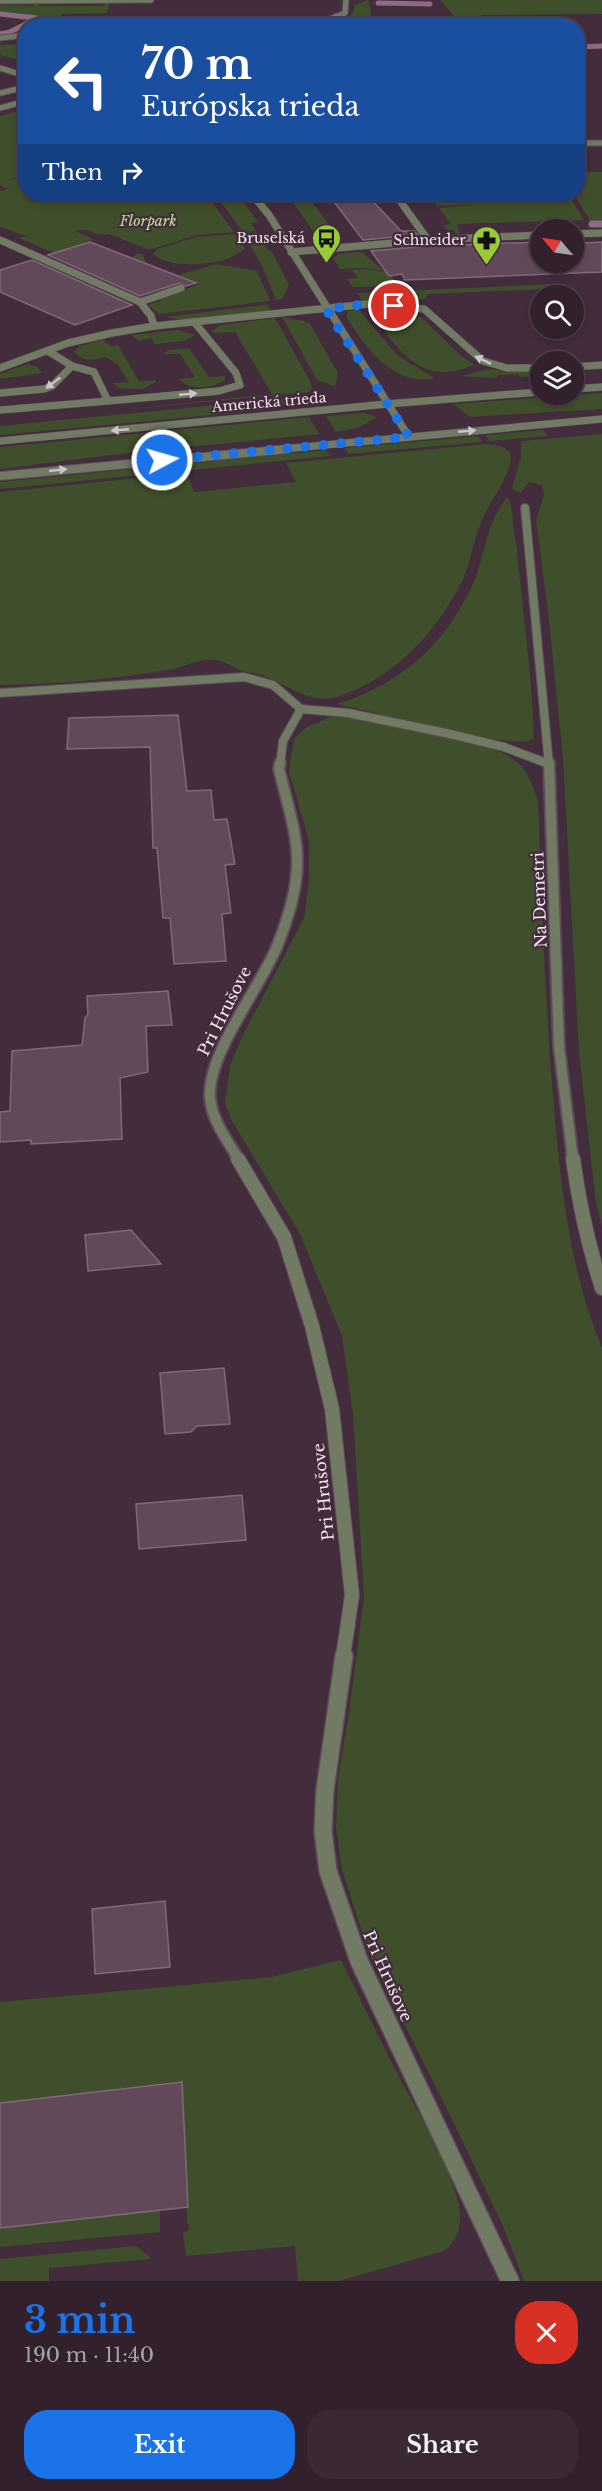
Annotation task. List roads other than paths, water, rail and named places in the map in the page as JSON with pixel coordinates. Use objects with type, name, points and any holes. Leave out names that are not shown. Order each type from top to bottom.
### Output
[{"type":"street","points":[[0,1],[151,0]]},
{"type":"street","points":[[338,18],[345,13],[346,0]]},
{"type":"street","points":[[0,38],[18,35]]},
{"type":"street","points":[[0,68],[18,73]]},
{"type":"street","points":[[0,93],[18,89]]},
{"type":"street","points":[[0,108],[18,103]]},
{"type":"street","points":[[585,143],[602,143]]},
{"type":"street","points":[[257,201],[269,215],[326,309],[409,437]]},
{"type":"street","points":[[400,201],[428,240]]},
{"type":"street","points":[[584,233],[602,232]]},
{"type":"street","points":[[291,252],[428,240],[530,235]]},
{"type":"street","points":[[0,240],[140,303],[151,316],[154,326]]},
{"type":"street","points":[[140,303],[181,288]]},
{"type":"street","points":[[0,368],[89,337],[154,326],[368,304],[424,309],[483,361],[507,368],[530,368]]},
{"type":"street","points":[[0,410],[219,391],[240,385],[236,373],[195,323]]},
{"type":"street","points":[[48,351],[72,366],[94,372],[108,401]]},
{"type":"street","points":[[584,366],[602,365]]},
{"type":"street","points":[[0,393],[44,390],[52,386],[72,366]]},
{"type":"street","points":[[584,388],[602,387]]},
{"type":"street","name":"Americká trieda","points":[[0,441],[530,393]]},
{"type":"street","points":[[0,476],[602,419]]},
{"type":"street","name":"Na Demetri","points":[[525,508],[549,764],[559,1047],[578,1199],[588,1245],[602,1288]]},
{"type":"street","points":[[0,693],[244,677],[273,685],[301,709],[348,713],[446,733],[504,747],[549,764]]},
{"type":"street","name":"Pri Hrušove","points":[[301,709],[283,741],[279,769],[294,837],[297,868],[290,906],[278,945],[219,1057],[212,1077],[210,1098],[214,1118],[284,1237],[312,1326],[332,1409],[352,1595],[325,1790],[323,1831],[328,1871],[359,1961],[510,2281]]},
{"type":"waterway","points":[[378,3],[430,4]]},
{"type":"waterway","points":[[0,14],[37,18]]},
{"type":"waterway","points":[[0,34],[18,28]]},
{"type":"waterway","points":[[585,47],[602,46]]},
{"type":"waterway","points":[[592,224],[602,224]]},
{"type":"place","name":"Bruselská","points":[[326,264]]},
{"type":"place","name":"Schneider","points":[[487,266]]},
{"type":"park label","name":"Florpark","points":[[148,221]]}]
